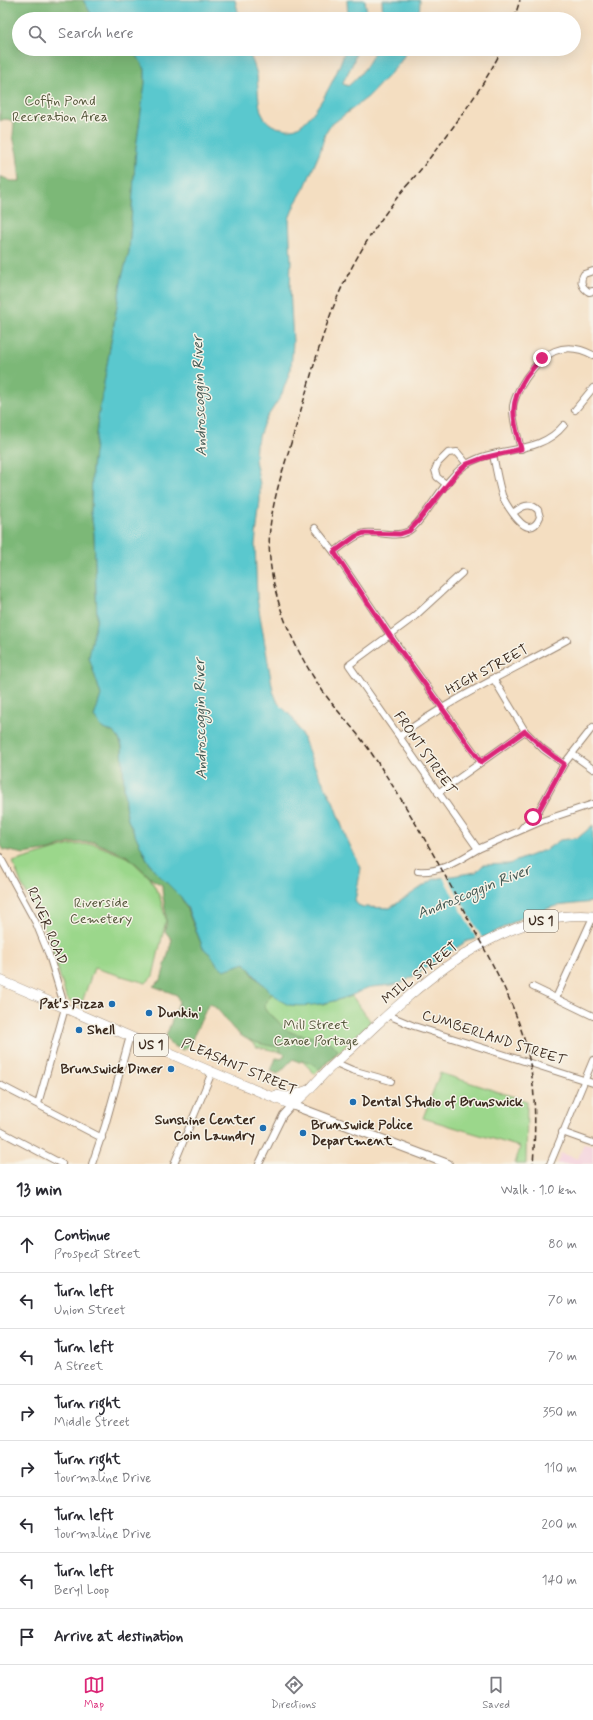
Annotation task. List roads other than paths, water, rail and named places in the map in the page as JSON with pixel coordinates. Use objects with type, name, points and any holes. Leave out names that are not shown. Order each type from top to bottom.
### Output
[{"type":"highway","name":"MILL STREET","points":[[292,1105],[301,1099],[336,1063],[388,1015],[448,965],[492,938],[551,918],[574,915],[593,917]]},
{"type":"highway","name":"PLEASANT STREET","points":[[0,980],[292,1105]]},
{"type":"highway","name":"US 1","points":[[262,1093],[288,1096],[309,1090]]},
{"type":"main road","name":"PLEASANT STREET","points":[[292,1105],[448,1164]]},
{"type":"street","points":[[593,271],[584,274],[581,281],[582,286],[586,291],[593,291]]},
{"type":"street","points":[[521,449],[513,408],[518,390],[534,366],[548,354],[559,349],[579,349],[593,355]]},
{"type":"street","points":[[576,410],[593,388]]},
{"type":"street","points":[[334,552],[356,536],[364,533],[400,534],[409,531],[457,473],[467,464],[493,455],[539,444],[552,437],[564,425]]},
{"type":"street","points":[[447,485],[437,477],[435,473],[438,463],[448,453],[457,452],[467,464]]},
{"type":"street","points":[[493,455],[502,495],[513,513]]},
{"type":"street","points":[[315,528],[334,552],[390,636],[481,762]]},
{"type":"street","points":[[390,636],[419,613],[462,573]]},
{"type":"street","name":"FRONT STREET","points":[[390,636],[349,664],[438,793],[481,848]]},
{"type":"street","name":"HIGH STREET","points":[[400,736],[442,708],[493,678],[529,661],[567,640]]},
{"type":"street","points":[[493,678],[525,731],[544,749],[564,764]]},
{"type":"street","points":[[518,831],[539,810],[564,764],[593,727]]},
{"type":"street","points":[[438,793],[525,731]]},
{"type":"street","points":[[572,754],[593,769]]},
{"type":"street","points":[[418,871],[433,871],[443,868],[518,831],[542,821],[593,804]]},
{"type":"street","name":"RIVER ROAD","points":[[0,857],[36,924],[49,955],[65,1008]]},
{"type":"street","points":[[556,998],[593,917]]},
{"type":"street","points":[[533,987],[593,1016]]},
{"type":"street","points":[[38,1104],[65,1008]]},
{"type":"street","name":"CUMBERLAND STREET","points":[[388,1015],[414,1026],[593,1083]]},
{"type":"street","points":[[92,1164],[102,1138],[130,1036]]},
{"type":"street","points":[[550,1164],[593,1060]]},
{"type":"street","points":[[336,1063],[352,1070],[391,1081]]},
{"type":"street","points":[[174,1164],[212,1072]]},
{"type":"street","points":[[0,1085],[102,1138]]},
{"type":"street","points":[[259,1164],[283,1115],[292,1105]]},
{"type":"street","points":[[0,1131],[62,1164]]},
{"type":"street","points":[[562,1132],[593,1143]]},
{"type":"water","points":[[83,0],[235,0],[238,12],[90,12]]},
{"type":"water","points":[[347,0],[365,0],[367,12],[348,12]]},
{"type":"water","points":[[382,0],[420,0],[419,12],[383,12]]},
{"type":"water","name":"Androscoggin River","points":[[137,56],[250,56],[257,75],[259,101],[262,114],[268,122],[273,125],[290,129],[296,128],[304,123],[319,105],[333,81],[343,56],[355,56],[343,82],[343,84],[348,86],[364,70],[372,56],[404,56],[399,64],[368,97],[331,125],[325,134],[320,152],[289,219],[291,260],[290,288],[293,342],[291,369],[281,396],[264,422],[256,445],[255,460],[260,484],[260,501],[255,544],[257,598],[273,691],[278,703],[292,717],[304,739],[312,761],[333,802],[346,837],[361,868],[355,901],[358,905],[363,907],[390,908],[434,879],[476,872],[483,865],[509,864],[547,849],[560,840],[578,838],[593,825],[593,902],[556,906],[524,916],[488,936],[467,941],[404,982],[394,985],[367,988],[350,996],[320,1004],[297,1006],[284,1003],[265,987],[245,963],[224,970],[203,948],[187,907],[181,897],[155,871],[147,859],[128,820],[125,805],[122,746],[118,737],[113,732],[103,729],[94,717],[101,695],[89,657],[97,618],[94,533],[91,513],[92,470],[98,418],[122,277],[129,252],[136,148],[145,83],[145,69]]},
{"type":"railway","points":[[516,12],[520,0]]},
{"type":"railway","points":[[498,56],[465,110],[381,220],[356,259],[342,287],[321,342],[282,471],[273,508],[269,542],[274,587],[289,630],[299,651],[322,690],[354,729],[399,796],[448,882],[510,1000],[526,1046],[532,1075],[535,1120],[533,1164]]},
{"type":"place","name":"Pat's Pizza","points":[[112,1004]]},
{"type":"place","name":"Dunkin'","points":[[149,1013]]},
{"type":"place","name":"Shell","points":[[79,1030]]},
{"type":"place","name":"Brunswick Diner","points":[[171,1069]]},
{"type":"place","name":"Dental Studio of Brunswick","points":[[353,1102]]},
{"type":"place","name":"Sunshine Center Coin Laundry","points":[[263,1128]]},
{"type":"place","name":"Brunswick Police Department","points":[[303,1133]]},
{"type":"park label","name":"Coffin Pond Recreation Area","points":[[60,110]]},
{"type":"park label","name":"Riverside Cemetery","points":[[101,912]]},
{"type":"park label","name":"Mill Street Canoe Portage","points":[[316,1034]]}]
